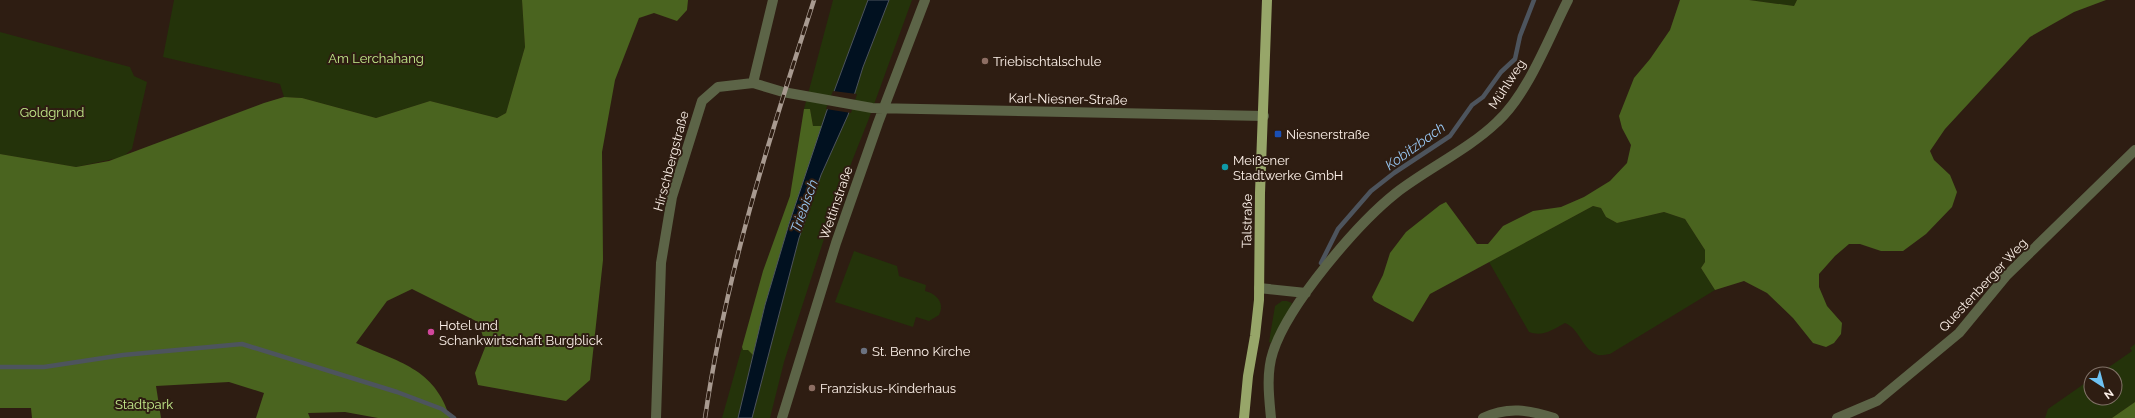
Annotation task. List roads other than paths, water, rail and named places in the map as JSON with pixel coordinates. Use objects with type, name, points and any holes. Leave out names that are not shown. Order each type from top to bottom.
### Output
[{"type":"main road","name":"Talstraße","points":[[1244,418],[1248,376],[1258,318],[1260,193],[1264,116],[1267,0]]},
{"type":"street","points":[[753,83],[773,0]]},
{"type":"street","name":"Wettinstraße","points":[[782,418],[836,243],[878,123],[885,109],[925,0]]},
{"type":"street","name":"Mühlweg","points":[[1271,418],[1269,374],[1273,353],[1291,315],[1355,233],[1380,207],[1417,178],[1498,122],[1523,89],[1568,0]]},
{"type":"street","name":"Karl-Niesner-Straße","points":[[753,83],[783,92],[824,101],[885,109],[1264,116]]},
{"type":"street","name":"Hirschbergstraße","points":[[656,418],[662,263],[672,197],[678,176],[702,101],[718,87],[753,83]]},
{"type":"street","name":"Questenberger Weg","points":[[1837,418],[1877,402],[1960,333],[2006,276],[2135,150]]},
{"type":"street","points":[[1259,288],[1306,294]]},
{"type":"street","points":[[1483,418],[1495,412],[1513,409],[1535,412],[1554,418]]},
{"type":"water","name":"Triebisch","points":[[868,0],[889,0],[863,67],[848,115],[821,175],[799,238],[752,418],[738,418],[765,305],[789,224],[826,113]]},
{"type":"waterway","name":"Kobitzbach","points":[[1321,263],[1338,229],[1371,191],[1394,173],[1450,136],[1472,105],[1483,97],[1501,72],[1515,59],[1520,36],[1534,0]]},
{"type":"waterway","points":[[0,367],[44,367],[123,355],[242,344],[397,392],[442,409],[454,418]]},
{"type":"railway","points":[[705,418],[725,311],[750,207],[814,0]]},
{"type":"place","name":"Triebischtalschule","points":[[985,61]]},
{"type":"place","name":"Niesnerstraße","points":[[1278,134]]},
{"type":"place","name":"Meißener Stadtwerke GmbH","points":[[1225,167]]},
{"type":"place","name":"Hotel und Schankwirtschaft Burgblick","points":[[431,332]]},
{"type":"place","name":"St. Benno Kirche","points":[[864,351]]},
{"type":"place","name":"Franziskus-Kinderhaus","points":[[812,388]]},
{"type":"park label","name":"Am Lerchahang","points":[[376,58]]},
{"type":"park label","name":"Goldgrund","points":[[52,112]]},
{"type":"park label","name":"Stadtpark","points":[[144,404]]}]
